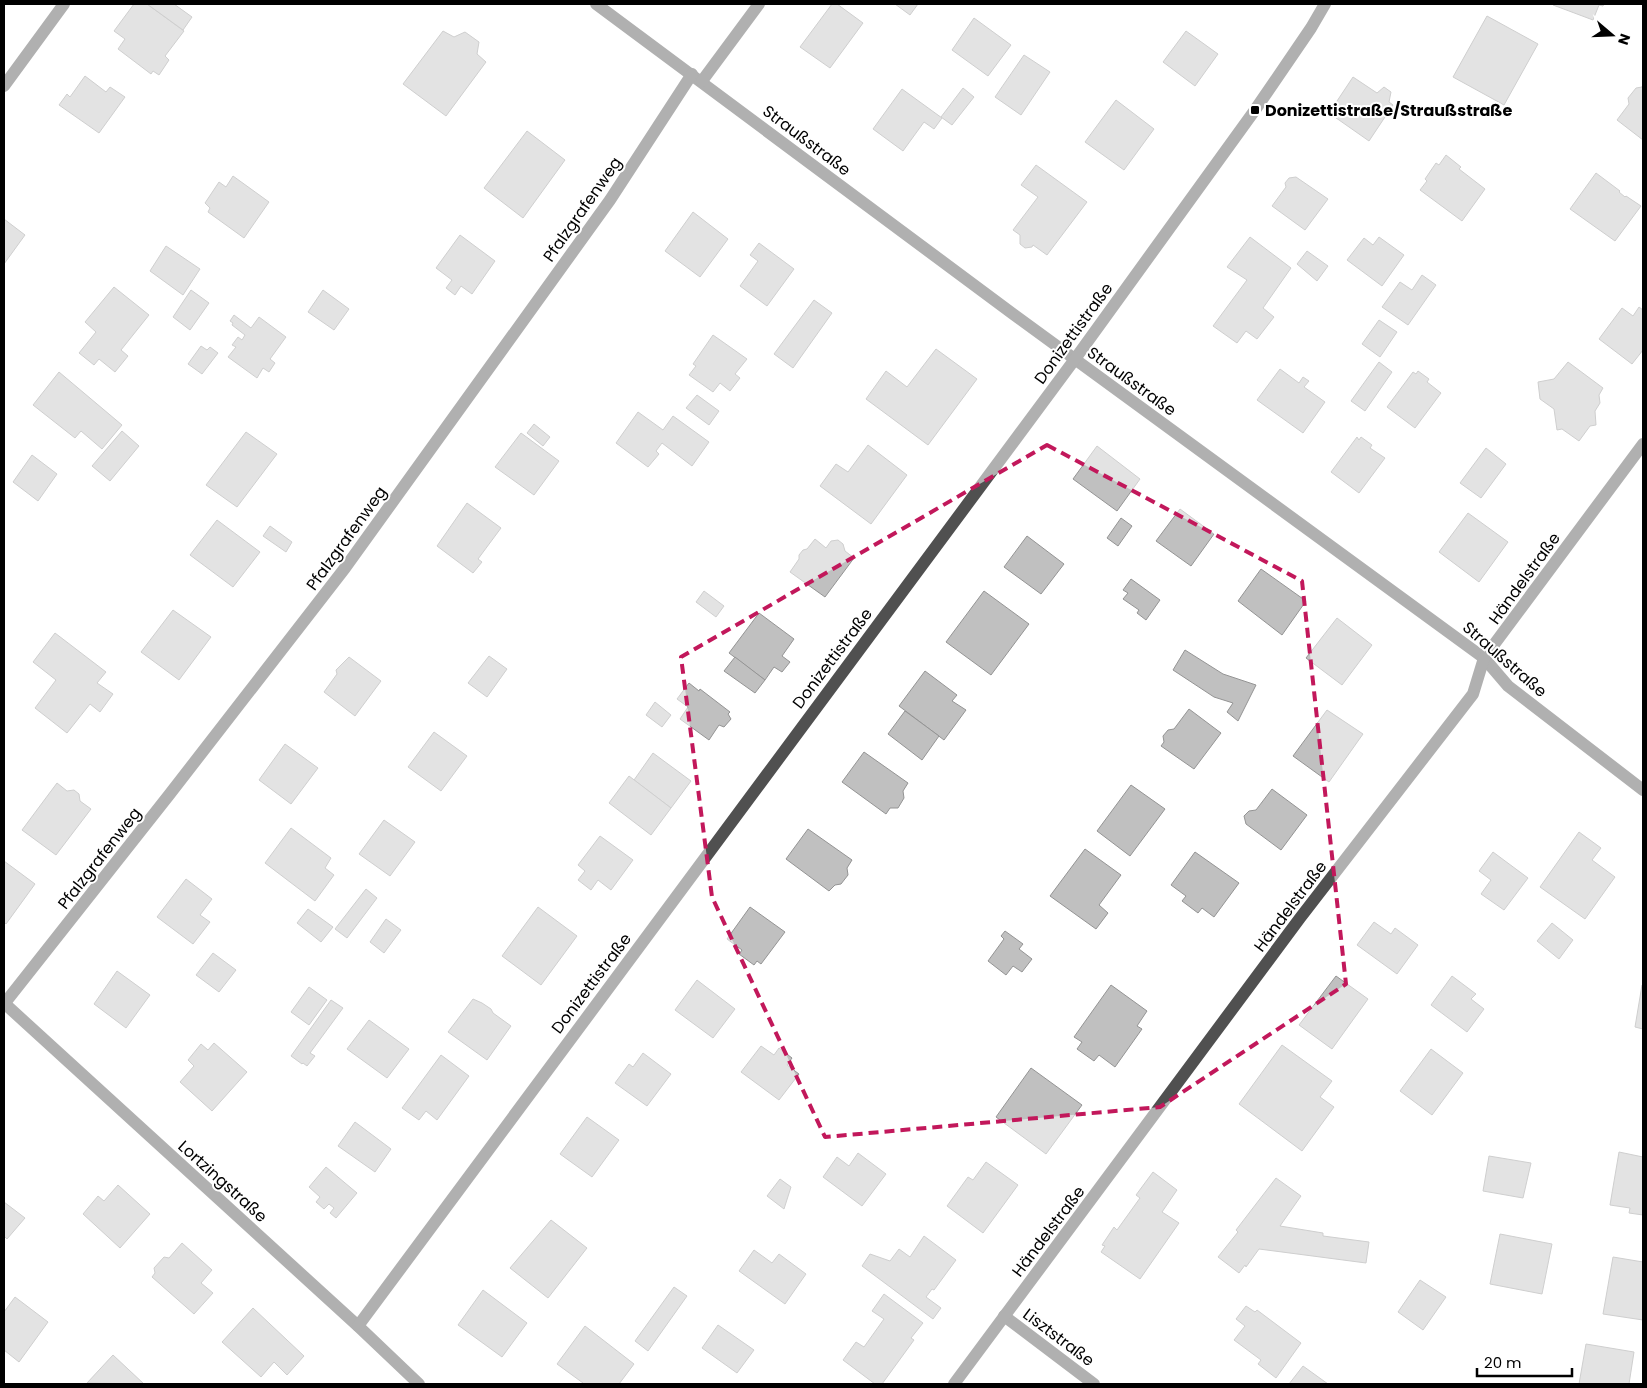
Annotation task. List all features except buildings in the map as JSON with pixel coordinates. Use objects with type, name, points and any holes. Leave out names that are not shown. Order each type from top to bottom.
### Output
[{"type":"street","points":[[4,86],[64,4]]},
{"type":"street","name":"Straußstraße","points":[[596,4],[1075,359],[1484,658],[1508,686],[1643,790]]},
{"type":"street","name":"Pfalzgrafenweg","points":[[4,1003],[345,568],[697,78],[759,4]]},
{"type":"street","name":"Donizettistraße","points":[[358,1326],[1075,359],[1256,110],[1325,4]]},
{"type":"street","name":"Händelstraße","points":[[954,1384],[1295,926],[1473,694],[1484,658],[1643,444]]},
{"type":"street","name":"Lortzingstraße","points":[[4,1003],[419,1384]]},
{"type":"street","name":"Lisztstraße","points":[[1004,1316],[1094,1384]]},
{"type":"highlighted area","points":[[1047,445],[1302,581],[1346,984],[1160,1107],[825,1137],[712,897],[681,657]]},
{"type":"place","name":"Donizettistraße/Straußstraße","points":[[1255,110]]}]
